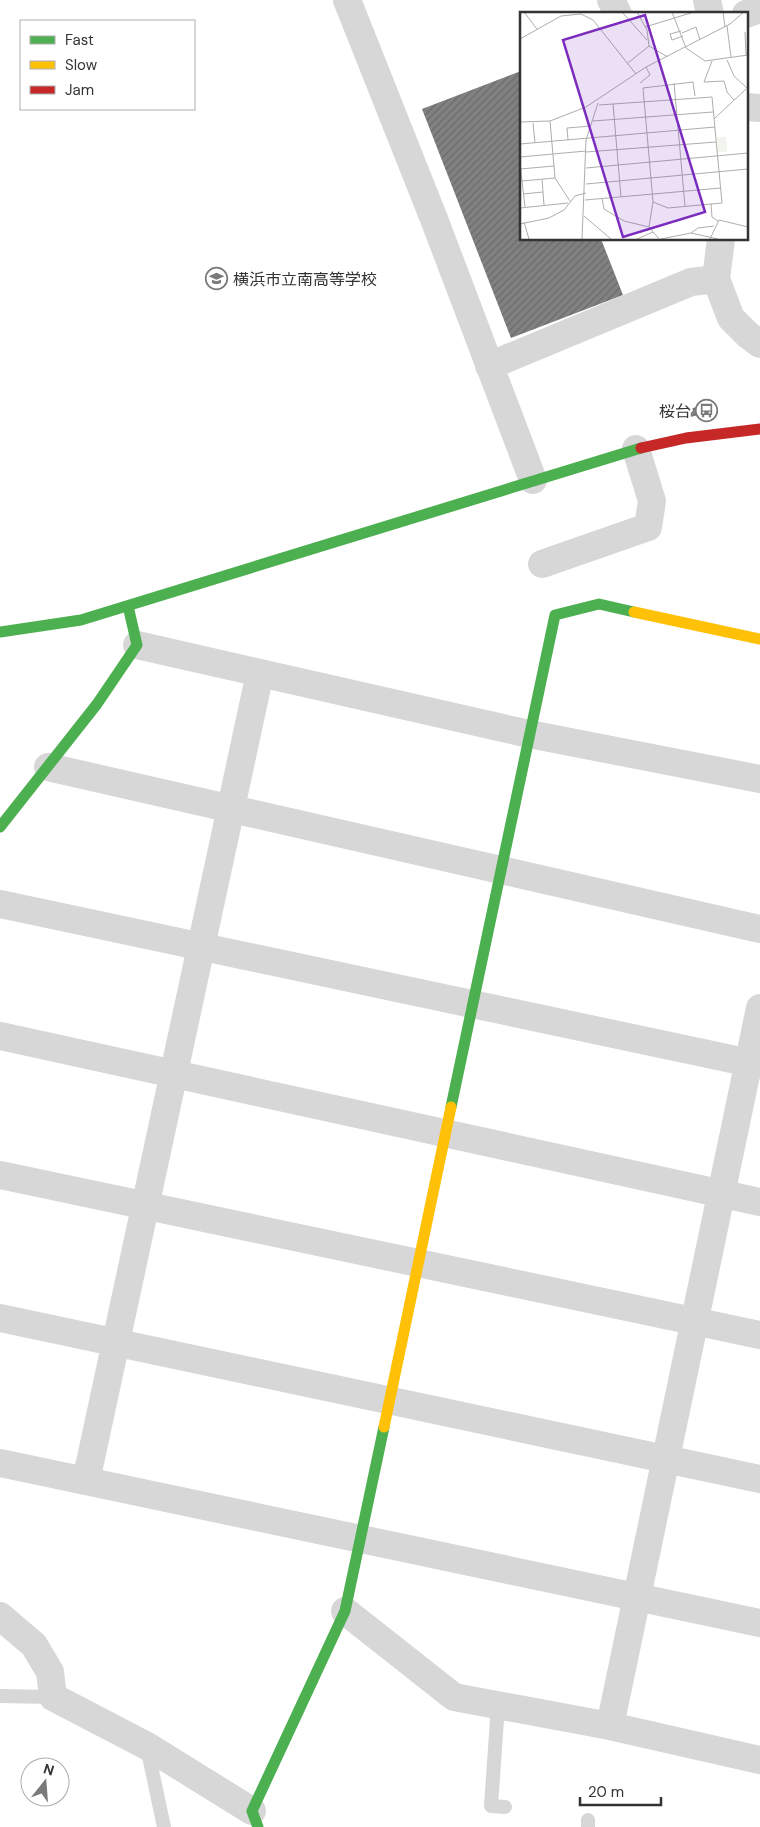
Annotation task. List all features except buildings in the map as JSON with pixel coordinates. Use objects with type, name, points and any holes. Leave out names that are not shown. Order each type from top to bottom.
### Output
[{"type":"street","points":[[347,0],[533,480]]},
{"type":"street","points":[[612,0],[617,12]]},
{"type":"street","points":[[748,13],[760,9]]},
{"type":"street","points":[[721,240],[716,279],[731,318],[760,344]]},
{"type":"street","points":[[489,366],[691,282],[716,279]]},
{"type":"street","points":[[0,632],[81,620],[636,449],[686,438],[760,429]]},
{"type":"street","points":[[542,564],[648,527],[652,501],[636,449]]},
{"type":"street","points":[[0,1616],[34,1645],[50,1672],[53,1697],[147,1746],[255,1819],[345,1611],[555,615],[599,604],[760,639]]},
{"type":"street","points":[[0,827],[9,804],[48,767],[97,704],[136,645],[128,606]]},
{"type":"street","points":[[136,645],[530,734],[760,779]]},
{"type":"street","points":[[86,1481],[260,673]]},
{"type":"street","points":[[48,767],[760,929]]},
{"type":"street","points":[[0,904],[754,1064]]},
{"type":"street","points":[[610,1726],[721,1193],[754,1064],[760,1008]]},
{"type":"street","points":[[0,1036],[760,1202]]},
{"type":"street","points":[[0,1175],[760,1335]]},
{"type":"street","points":[[0,1318],[760,1479]]},
{"type":"street","points":[[0,1463],[760,1623]]},
{"type":"street","points":[[345,1611],[454,1697],[610,1726],[760,1760]]},
{"type":"lane","points":[[0,1696],[53,1697]]},
{"type":"lane","points":[[498,1705],[491,1806],[505,1807]]},
{"type":"lane","points":[[147,1746],[164,1827]]},
{"type":"traffic: fast","points":[[0,632],[81,620],[641,448]]},
{"type":"traffic: fast","points":[[451,1107],[555,615],[599,604],[634,612]]},
{"type":"traffic: fast","points":[[0,827],[97,704],[137,645],[128,606]]},
{"type":"traffic: fast","points":[[258,1827],[252,1811],[345,1611],[384,1427]]},
{"type":"traffic: slow","points":[[634,612],[760,639]]},
{"type":"traffic: slow","points":[[384,1427],[451,1107]]},
{"type":"traffic: jam","points":[[641,448],[686,438],[760,429]]},
{"type":"place","name":"横浜市立南高等学校","points":[[217,279]]},
{"type":"place","name":"桜台","points":[[707,411]]}]
